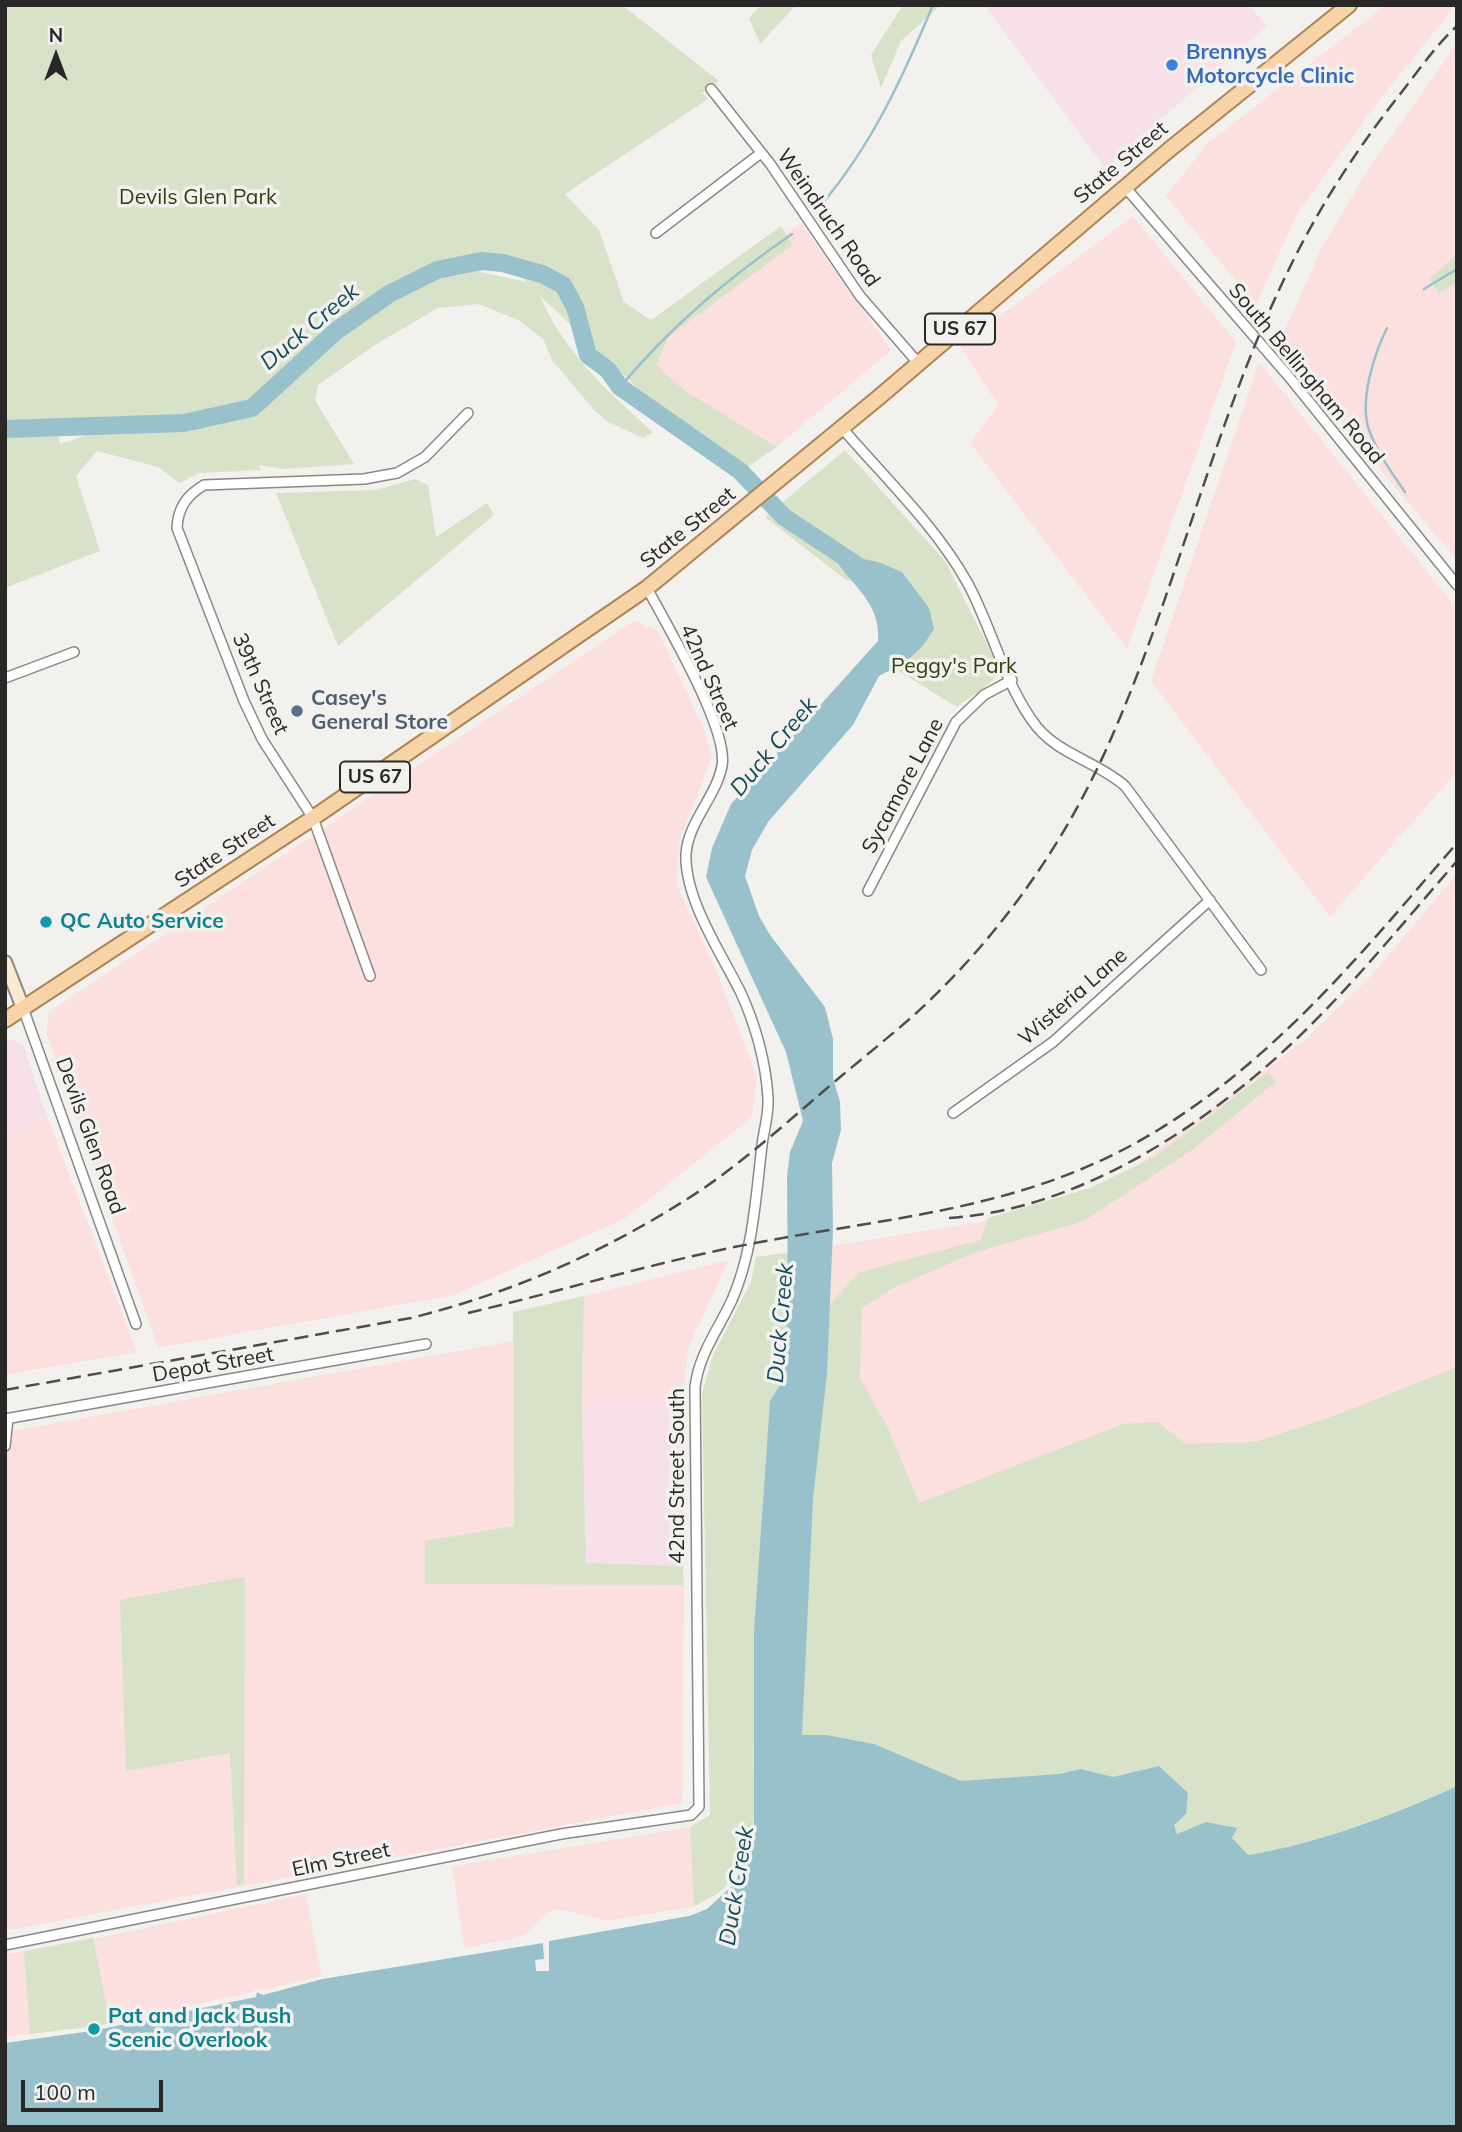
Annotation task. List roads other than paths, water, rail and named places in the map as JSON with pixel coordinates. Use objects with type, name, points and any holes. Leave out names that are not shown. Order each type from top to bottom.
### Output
[{"type":"main road","name":"State Street","points":[[5,1020],[313,818],[647,588],[919,364],[1125,187],[1349,5]]},
{"type":"main road","name":"Devils Glen Road","points":[[5,962],[23,1008]]},
{"type":"street","name":"Weindruch Road","points":[[711,89],[761,153],[860,296],[919,364]]},
{"type":"street","points":[[656,233],[761,153]]},
{"type":"street","name":"South Bellingham Road","points":[[1125,187],[1290,378],[1457,585]]},
{"type":"street","name":"39th Street","points":[[370,976],[313,818],[262,739],[248,710],[177,528],[178,514],[191,493],[204,485],[364,479],[397,473],[425,457],[468,414]]},
{"type":"street","points":[[842,428],[948,552],[967,583],[1037,727],[1067,752],[1103,769],[1125,786],[1261,970]]},
{"type":"street","name":"42nd Street","points":[[647,588],[688,665],[721,742],[722,766],[694,827],[686,854],[690,881],[709,932],[750,1016]]},
{"type":"street","points":[[5,678],[74,652]]},
{"type":"street","name":"Sycamore Lane","points":[[868,891],[956,722],[984,695],[1012,680]]},
{"type":"street","name":"Wisteria Lane","points":[[953,1113],[1053,1042],[1210,900]]},
{"type":"street","name":"Devils Glen Road","points":[[23,1008],[136,1324]]},
{"type":"street","name":"42nd Street South","points":[[685,1816],[691,1815],[699,1807],[695,1387],[698,1366],[733,1298],[748,1244],[769,1101],[765,1069],[750,1016]]},
{"type":"street","name":"Depot Street","points":[[7,1419],[426,1344]]},
{"type":"street","points":[[5,1446],[7,1419]]},
{"type":"street","name":"Elm Street","points":[[5,1945],[561,1834],[685,1816]]},
{"type":"water","points":[[839,554],[878,562],[902,572],[929,608],[934,629],[922,647],[904,663],[879,676],[853,725],[768,822],[752,850],[745,876],[759,916],[770,935],[825,1007],[833,1039],[833,1078],[840,1102],[841,1130],[832,1163],[833,1230],[827,1373],[813,1499],[802,1735],[826,1735],[874,1744],[961,1781],[1059,1774],[1081,1769],[1113,1777],[1159,1766],[1188,1793],[1186,1814],[1174,1825],[1177,1834],[1206,1822],[1237,1828],[1232,1838],[1248,1855],[1300,1844],[1354,1827],[1457,1786],[1457,2127],[5,2127],[5,2040],[97,2030],[257,1992],[262,1994],[322,1979],[694,1910],[727,1887],[739,1870],[754,1833],[754,1631],[770,1401],[781,1384],[788,1312],[787,1176],[790,1152],[803,1121],[786,1052],[706,877],[712,848],[731,804],[878,641],[875,616],[864,596],[835,559]]},
{"type":"waterway","points":[[821,205],[856,159],[885,110],[933,5]]},
{"type":"waterway","points":[[620,387],[659,344],[701,304],[792,234]]},
{"type":"waterway","name":"Duck Creek","points":[[5,429],[184,423],[252,408],[336,331],[389,294],[437,270],[481,261],[503,263],[542,274],[563,285],[575,307],[588,355],[608,370],[620,387],[740,471],[784,517],[858,566]]},
{"type":"waterway","points":[[1424,289],[1457,269]]},
{"type":"waterway","points":[[1387,328],[1369,378],[1366,418],[1376,446],[1405,492]]},
{"type":"railway","points":[[5,1390],[411,1318],[488,1295],[563,1266],[670,1210],[722,1175],[913,1016],[945,986],[1028,886],[1075,812],[1095,774],[1137,676],[1240,383],[1289,269],[1313,223],[1385,114],[1428,58],[1457,26]]},
{"type":"railway","points":[[468,1313],[714,1251],[909,1217],[1010,1194],[1060,1178],[1109,1157],[1158,1130],[1202,1101],[1282,1034],[1389,922],[1457,843]]},
{"type":"railway","points":[[949,1218],[996,1212],[1043,1200],[1088,1182],[1133,1160],[1216,1107],[1289,1046],[1333,1002],[1457,861]]},
{"type":"place","name":"Brennys Motorcycle Clinic","points":[[1172,65]]},
{"type":"place","name":"Casey's General Store","points":[[297,711]]},
{"type":"place","name":"QC Auto Service","points":[[46,922]]},
{"type":"place","name":"Pat and Jack Bush Scenic Overlook","points":[[94,2029]]},
{"type":"park label","name":"Devils Glen Park","points":[[198,198]]},
{"type":"park label","name":"Peggy's Park","points":[[954,667]]}]
